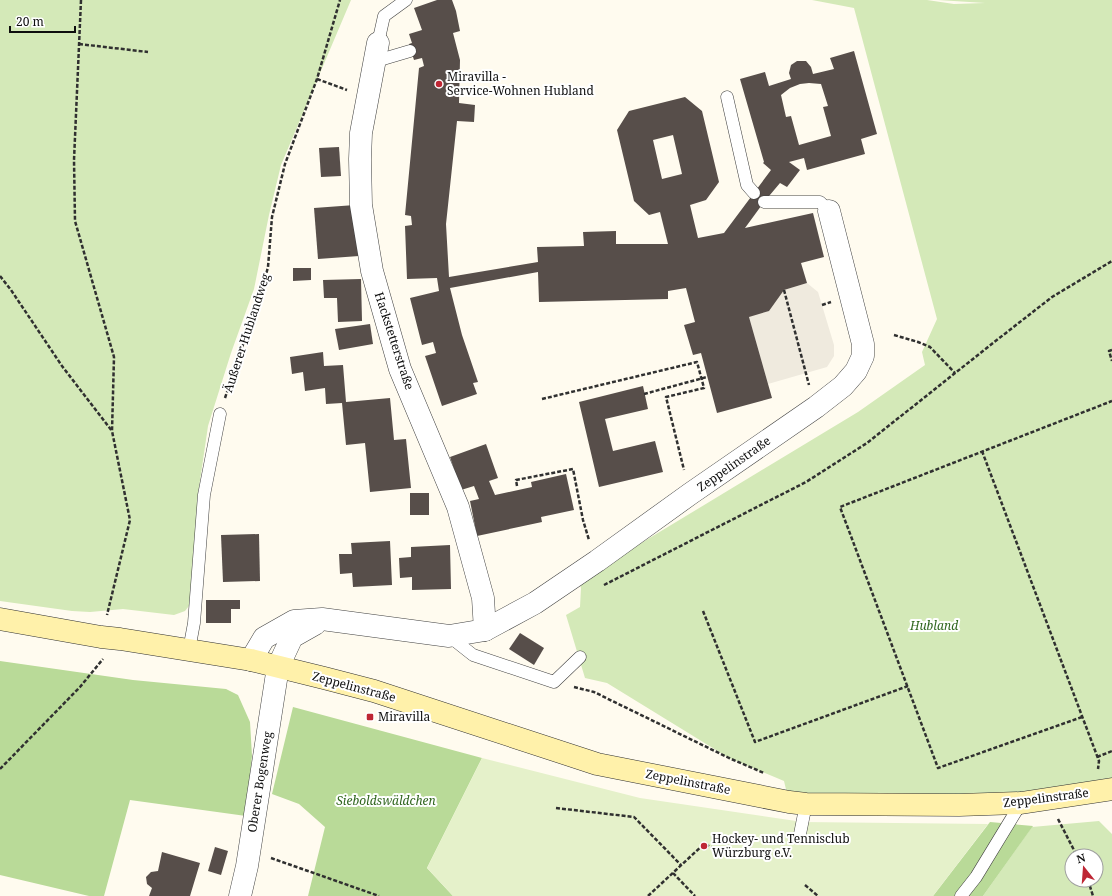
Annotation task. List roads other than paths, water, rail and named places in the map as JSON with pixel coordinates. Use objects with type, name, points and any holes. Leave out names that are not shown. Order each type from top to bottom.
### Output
[{"type":"street","name":"Hackstetterstraße","points":[[377,50],[362,133],[360,159],[361,205],[372,270],[400,369],[458,508],[483,598],[485,630]]},
{"type":"street","name":"Zeppelinstraße","points":[[251,660],[264,638],[294,621],[322,619],[449,636],[485,630],[535,603],[598,561],[690,494],[844,386],[856,371],[864,356],[863,344],[829,211]]},
{"type":"street","name":"Zeppelinstraße","points":[[0,619],[251,660],[374,691],[597,764],[789,802],[806,804],[958,805],[1021,803],[1104,790]]},
{"type":"street","points":[[278,667],[292,638],[322,619]]},
{"type":"street","name":"Oberer Bogenweg","points":[[240,896],[245,879],[278,667]]},
{"type":"lane","points":[[406,0],[384,16],[377,50],[383,59],[410,51]]},
{"type":"lane","points":[[727,96],[747,185],[754,192]]},
{"type":"lane","points":[[764,202],[820,202],[829,211]]},
{"type":"lane","points":[[189,650],[194,623],[204,495],[220,414]]},
{"type":"lane","points":[[449,636],[473,655],[554,682],[580,657]]},
{"type":"lane","points":[[961,896],[976,876],[1021,803]]},
{"type":"lane","points":[[800,834],[806,804]]},
{"type":"place","name":"Miravilla - Service-Wohnen Hubland","points":[[439,84]]},
{"type":"place","name":"Miravilla","points":[[370,717]]},
{"type":"place","name":"Hockey- und Tennisclub Würzburg e.V.","points":[[704,846]]},
{"type":"park label","name":"Hubland","points":[[934,626]]},
{"type":"park label","name":"Sieboldswäldchen","points":[[386,801]]}]
